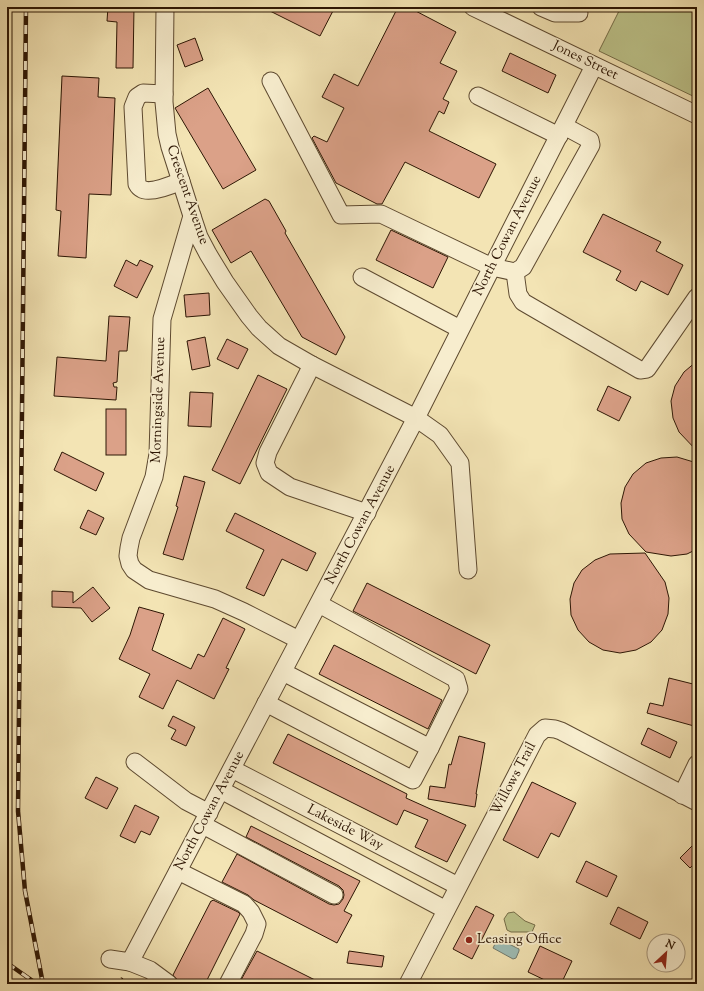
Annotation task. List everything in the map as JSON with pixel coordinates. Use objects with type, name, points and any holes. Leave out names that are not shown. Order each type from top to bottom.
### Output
[{"type":"street","name":"Crescent Avenue","points":[[165,7],[164,94],[165,120],[168,140],[199,237],[208,254],[225,282],[249,316],[278,346],[416,418],[440,435],[460,462],[468,570]]},
{"type":"street","name":"Jones Street","points":[[472,7],[489,11],[594,66],[697,115]]},
{"type":"street","points":[[541,7],[555,13],[579,13]]},
{"type":"street","name":"North Cowan Avenue","points":[[130,962],[367,513],[594,66]]},
{"type":"street","points":[[271,81],[341,215],[381,214],[492,266],[515,272],[523,268],[591,145],[590,140],[562,131],[478,96]]},
{"type":"street","points":[[164,94],[143,93],[137,97],[133,107],[136,184],[143,190],[149,190],[162,188],[181,181]]},
{"type":"street","name":"Morningside Avenue","points":[[192,216],[162,319],[157,466],[151,488],[131,538],[128,556],[130,564],[134,570],[149,580],[215,599],[299,640]]},
{"type":"street","points":[[515,272],[518,294],[522,302],[640,370],[647,369],[697,297]]},
{"type":"street","points":[[362,277],[460,329]]},
{"type":"street","points":[[312,365],[268,452],[264,463],[269,473],[290,487],[367,513]]},
{"type":"street","points":[[266,703],[413,780],[459,689],[456,679],[319,604]]},
{"type":"street","points":[[283,672],[430,748]]},
{"type":"street","name":"Willows Trail","points":[[408,984],[538,735],[545,728],[555,729],[697,802]]},
{"type":"street","points":[[135,762],[186,801],[206,819],[334,895]]},
{"type":"street","points":[[682,795],[697,764]]},
{"type":"street","name":"Lakeside Way","points":[[232,769],[458,886]]},
{"type":"street","name":"Lakeside Way","points":[[221,790],[446,910]]},
{"type":"street","points":[[178,871],[244,904],[251,912],[257,924],[254,934],[228,984]]},
{"type":"street","points":[[110,959],[130,962],[150,970],[169,984]]},
{"type":"path","points":[[7,891],[10,919],[10,984]]},
{"type":"green space","points":[[621,7],[697,7],[697,98],[599,51]]},
{"type":"green space","points":[[514,912],[525,921],[535,925],[532,932],[511,932],[507,930],[504,919],[508,913]]},
{"type":"water","points":[[499,939],[519,949],[516,958],[513,959],[493,948]]},
{"type":"building","points":[[108,7],[134,7],[133,68],[116,68],[117,22],[107,21]]},
{"type":"building","points":[[262,7],[335,7],[320,36]]},
{"type":"building","points":[[398,7],[408,7],[456,32],[440,63],[457,71],[443,99],[449,102],[444,114],[439,111],[429,131],[496,164],[479,198],[405,162],[382,204],[377,204],[336,183],[312,138],[314,136],[327,142],[344,108],[322,97],[334,74],[358,86]]},
{"type":"building","points":[[195,38],[203,60],[185,67],[177,45]]},
{"type":"building","points":[[510,53],[556,75],[548,93],[502,71]]},
{"type":"building","points":[[62,76],[99,78],[98,97],[115,98],[111,195],[89,194],[86,258],[58,256],[61,211],[56,210]]},
{"type":"building","points":[[208,88],[256,170],[223,189],[175,108]]},
{"type":"building","points":[[265,199],[269,201],[286,231],[285,233],[345,337],[336,355],[302,337],[251,251],[231,263],[212,230]]},
{"type":"building","points":[[603,214],[661,242],[656,251],[683,265],[668,295],[641,281],[636,291],[616,280],[621,271],[583,252]]},
{"type":"building","points":[[391,230],[448,257],[433,288],[376,260]]},
{"type":"building","points":[[126,260],[137,266],[140,260],[153,266],[137,298],[114,286]]},
{"type":"building","points":[[209,293],[210,315],[186,317],[184,295]]},
{"type":"building","points":[[109,316],[130,317],[127,351],[119,351],[117,382],[113,383],[114,387],[117,387],[116,400],[54,396],[57,357],[106,361]]},
{"type":"building","points":[[205,337],[210,366],[192,370],[187,341]]},
{"type":"building","points":[[227,339],[248,349],[238,369],[217,359]]},
{"type":"building","points":[[697,361],[697,451],[679,432],[673,418],[671,401],[675,386],[684,372]]},
{"type":"building","points":[[258,375],[287,389],[240,484],[212,470]]},
{"type":"building","points":[[608,386],[631,397],[619,421],[597,410]]},
{"type":"building","points":[[190,392],[213,393],[211,427],[188,426]]},
{"type":"building","points":[[106,409],[126,409],[126,455],[106,455]]},
{"type":"building","points":[[62,452],[104,473],[96,491],[54,470]]},
{"type":"building","points":[[677,457],[697,463],[697,549],[687,554],[671,556],[646,552],[629,534],[622,519],[621,503],[625,487],[633,474],[646,463],[661,458]]},
{"type":"building","points":[[184,476],[205,482],[183,560],[163,554],[178,507],[176,506]]},
{"type":"building","points":[[88,510],[104,518],[96,535],[80,528]]},
{"type":"building","points":[[235,513],[316,553],[307,571],[282,559],[264,596],[246,588],[264,550],[226,531]]},
{"type":"building","points":[[645,553],[665,582],[669,598],[668,614],[662,630],[651,642],[636,650],[620,653],[603,650],[589,642],[578,630],[571,615],[570,599],[574,583],[582,570],[595,560],[610,554]]},
{"type":"building","points":[[367,583],[490,645],[476,674],[353,611]]},
{"type":"building","points":[[93,587],[110,608],[92,622],[81,608],[52,607],[52,591],[73,592],[73,603]]},
{"type":"building","points":[[139,607],[164,614],[152,650],[191,669],[198,654],[204,657],[223,618],[245,629],[226,668],[229,669],[214,699],[177,680],[163,709],[139,697],[150,674],[119,659],[130,635]]},
{"type":"building","points":[[334,645],[442,700],[428,729],[319,674]]},
{"type":"building","points":[[669,678],[697,685],[697,715],[694,726],[647,713],[650,703],[663,706]]},
{"type":"building","points":[[173,716],[195,727],[186,746],[171,739],[176,730],[168,726]]},
{"type":"building","points":[[648,728],[677,742],[670,758],[641,744]]},
{"type":"building","points":[[288,734],[407,794],[406,798],[466,825],[447,862],[415,847],[428,820],[404,810],[397,825],[273,763]]},
{"type":"building","points":[[459,736],[485,743],[475,807],[428,799],[430,786],[445,788],[449,764],[451,765]]},
{"type":"building","points":[[96,777],[118,788],[107,809],[85,798]]},
{"type":"building","points":[[532,782],[576,803],[559,837],[551,833],[538,858],[503,840]]},
{"type":"building","points":[[135,805],[159,817],[150,835],[141,831],[135,843],[120,836]]},
{"type":"building","points":[[251,826],[360,881],[344,911],[352,915],[337,943],[222,882],[237,854],[329,904],[339,904],[343,899],[343,890],[339,886],[246,837]]},
{"type":"building","points":[[697,841],[697,861],[690,868],[680,858]]},
{"type":"building","points":[[586,861],[617,876],[607,897],[576,882]]},
{"type":"building","points":[[213,900],[240,914],[205,984],[182,984],[173,975],[211,901]]},
{"type":"building","name":"Leasing Office","points":[[476,906],[494,915],[472,959],[453,949]]},
{"type":"building","points":[[618,907],[648,922],[640,939],[610,924]]},
{"type":"building","points":[[540,946],[572,961],[561,984],[553,984],[528,972]]},
{"type":"building","points":[[257,951],[323,984],[249,984],[241,980]]},
{"type":"building","points":[[349,951],[384,956],[382,967],[347,963]]},
{"type":"railway","points":[[26,7],[18,811],[25,891],[43,984]]},
{"type":"railway","points":[[7,963],[37,984]]},
{"type":"place","name":"Leasing Office","points":[[469,940]]}]
